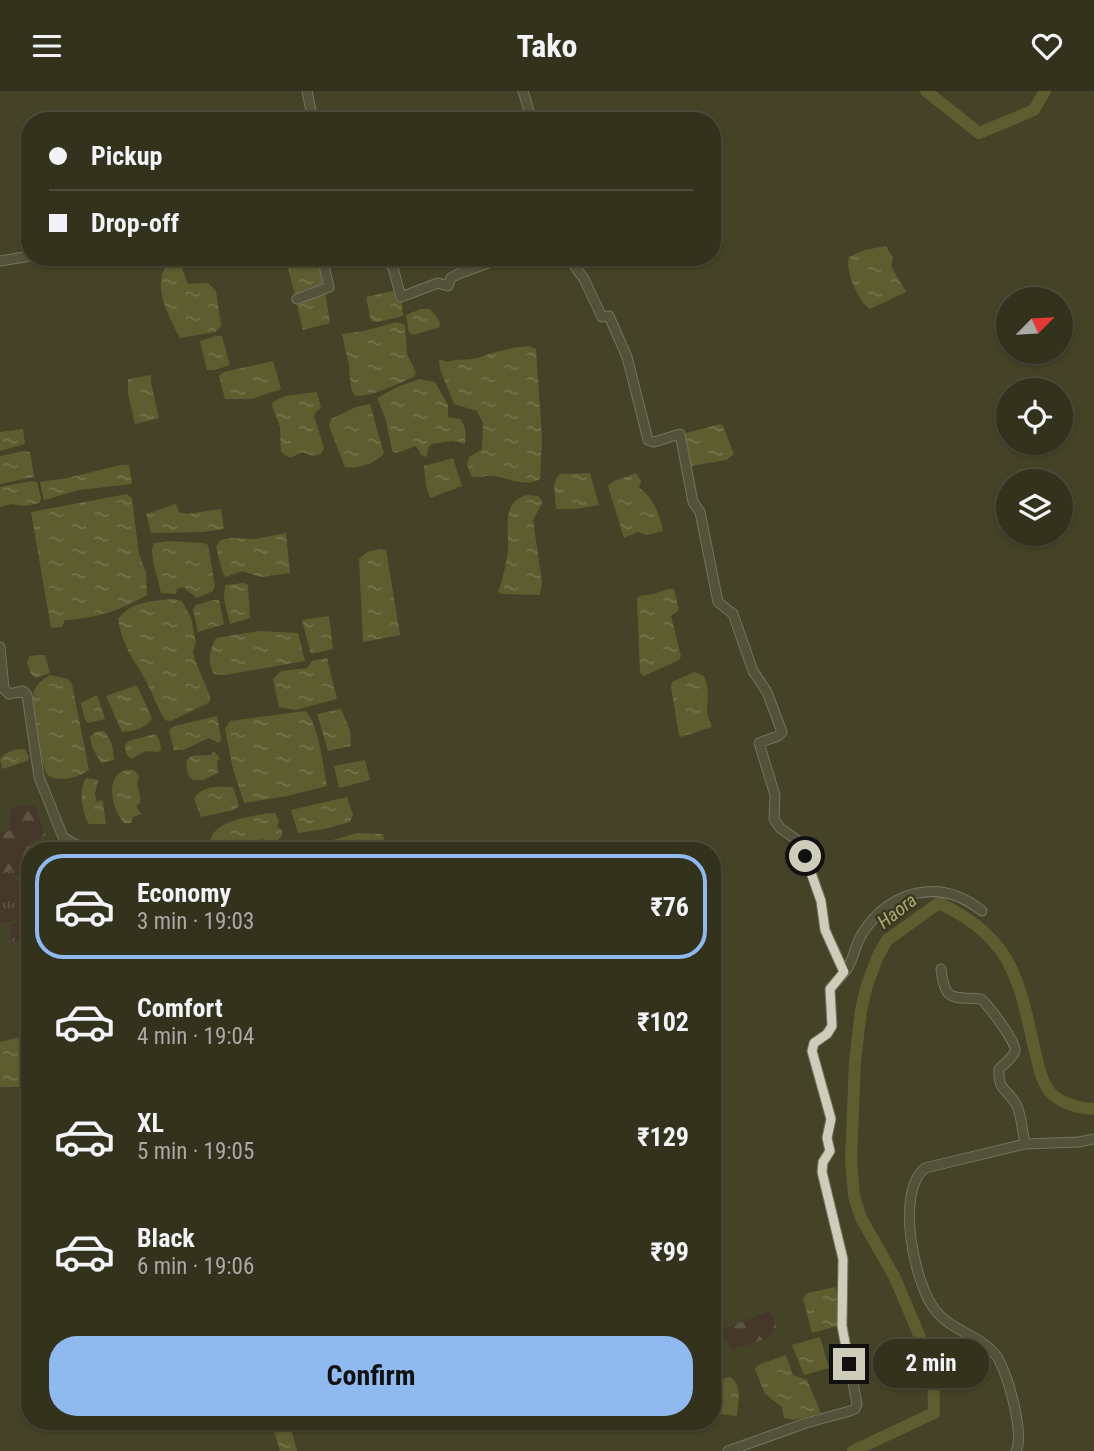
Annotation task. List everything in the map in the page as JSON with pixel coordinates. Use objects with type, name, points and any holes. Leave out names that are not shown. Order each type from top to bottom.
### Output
[{"type":"street","points":[[307,91],[311,112]]},
{"type":"street","points":[[523,91],[529,112]]},
{"type":"street","points":[[0,261],[21,258]]},
{"type":"street","points":[[297,299],[329,287],[324,266]]},
{"type":"street","points":[[392,266],[401,297],[438,283],[449,286],[451,278],[480,266]]},
{"type":"street","points":[[575,266],[584,279],[602,317],[609,316],[627,357],[648,440],[654,442],[680,434],[693,502],[700,512],[718,602],[733,614],[753,671],[767,692],[782,732],[759,743],[775,795],[774,819],[780,828],[797,840],[808,863],[821,901],[825,930],[844,972]]},
{"type":"street","points":[[0,647],[4,689],[9,694],[23,691],[27,695],[39,777],[64,837],[71,842]]},
{"type":"street","points":[[728,1451],[806,1423],[850,1411],[855,1409],[857,1404],[842,1326],[843,1259],[822,1172],[823,1162],[830,1151],[827,1138],[831,1119],[812,1051],[814,1043],[827,1034],[832,1026],[830,989],[844,972],[866,928],[878,914],[899,901],[936,890],[958,896],[982,911]]},
{"type":"street","points":[[941,969],[949,993],[962,1000],[981,999],[1014,1042],[1014,1052],[999,1069],[999,1076],[1002,1087],[1016,1105],[1026,1143]]},
{"type":"street","points":[[1016,1451],[1020,1438],[1002,1366],[995,1353],[947,1322],[931,1304],[913,1252],[910,1216],[915,1186],[925,1168],[1026,1143],[1079,1142],[1094,1139]]},
{"type":"green space","points":[[35,806],[46,835],[32,842],[21,842],[21,875],[16,876],[14,870],[0,874],[0,832],[10,831],[10,809]]},
{"type":"green space","points":[[14,870],[21,893],[21,919],[0,924],[0,874]]},
{"type":"green space","points":[[21,919],[21,943],[10,940],[11,925]]},
{"type":"green space","points":[[770,1311],[776,1325],[774,1332],[764,1339],[731,1349],[721,1330]]},
{"type":"water","points":[[886,246],[893,258],[891,266],[906,292],[870,309],[854,285],[849,270],[849,257],[865,250]]},
{"type":"water","points":[[166,266],[178,266],[182,268],[188,284],[208,283],[216,291],[221,326],[215,332],[180,338],[161,292],[162,274]]},
{"type":"water","points":[[287,266],[322,266],[326,285],[295,295]]},
{"type":"water","points":[[397,290],[401,293],[403,316],[371,321],[366,297]]},
{"type":"water","points":[[325,291],[330,323],[303,330],[296,301]]},
{"type":"water","points":[[421,309],[430,309],[439,320],[440,327],[413,335],[409,333],[406,315]]},
{"type":"water","points":[[397,322],[405,325],[407,354],[416,373],[413,377],[385,389],[355,396],[351,388],[342,334]]},
{"type":"water","points":[[222,336],[230,365],[207,370],[200,341]]},
{"type":"water","points":[[529,346],[536,349],[542,439],[540,479],[527,483],[495,476],[471,476],[467,464],[469,457],[482,449],[483,423],[477,411],[454,404],[440,369],[439,359],[448,362],[474,359]]},
{"type":"water","points":[[273,361],[281,389],[252,399],[225,399],[219,376],[224,372]]},
{"type":"water","points":[[151,375],[159,418],[135,424],[128,393],[128,379]]},
{"type":"water","points":[[420,379],[435,382],[448,405],[448,417],[460,419],[464,425],[465,444],[452,441],[432,444],[428,448],[427,457],[421,455],[416,446],[397,453],[392,451],[386,420],[377,398]]},
{"type":"water","points":[[317,392],[321,408],[314,416],[324,448],[321,454],[313,456],[302,452],[290,458],[281,452],[280,427],[273,402],[285,396]]},
{"type":"water","points":[[370,404],[384,454],[366,465],[345,467],[329,426],[331,419],[356,407]]},
{"type":"water","points":[[720,424],[734,454],[726,460],[691,466],[683,434]]},
{"type":"water","points":[[23,429],[25,444],[0,451],[0,432]]},
{"type":"water","points":[[30,452],[34,477],[0,484],[0,456]]},
{"type":"water","points":[[453,458],[462,486],[430,498],[424,466]]},
{"type":"water","points":[[129,465],[132,484],[79,490],[44,500],[40,482]]},
{"type":"water","points":[[590,473],[599,505],[556,509],[554,485],[557,477],[561,474]]},
{"type":"water","points":[[636,473],[641,481],[639,488],[655,506],[663,531],[646,535],[638,532],[624,538],[608,486]]},
{"type":"water","points":[[37,482],[41,499],[39,503],[0,507],[0,487]]},
{"type":"water","points":[[127,494],[132,498],[139,555],[146,572],[147,595],[107,613],[65,620],[62,627],[51,628],[31,512]]},
{"type":"water","points":[[527,495],[538,496],[543,502],[533,520],[542,582],[540,595],[502,594],[498,592],[507,558],[508,516],[513,503]]},
{"type":"water","points":[[176,504],[179,512],[187,514],[221,509],[224,529],[151,533],[146,514]]},
{"type":"water","points":[[286,533],[290,573],[261,577],[242,571],[226,577],[223,574],[216,547],[220,540],[255,539]]},
{"type":"water","points":[[169,541],[208,545],[215,586],[213,591],[197,598],[183,587],[177,589],[176,594],[161,593],[152,550],[154,543]]},
{"type":"water","points":[[386,550],[400,635],[363,642],[359,559],[367,552]]},
{"type":"water","points":[[225,585],[248,585],[250,618],[230,624],[224,599]]},
{"type":"water","points":[[674,589],[679,610],[671,616],[681,656],[679,660],[644,676],[640,673],[637,599],[639,596]]},
{"type":"water","points":[[173,599],[182,601],[191,618],[196,643],[193,651],[195,660],[210,702],[171,721],[165,720],[130,654],[118,619],[136,605]]},
{"type":"water","points":[[219,600],[224,624],[198,632],[193,609],[196,605]]},
{"type":"water","points":[[329,616],[333,649],[311,654],[302,620]]},
{"type":"water","points":[[259,631],[298,633],[305,661],[225,675],[214,674],[210,656],[216,638]]},
{"type":"water","points":[[45,655],[50,673],[36,678],[31,674],[27,662],[30,656]]},
{"type":"water","points":[[327,658],[337,699],[295,710],[279,707],[273,679],[281,671],[307,668],[312,661]]},
{"type":"water","points":[[694,672],[704,676],[706,680],[707,712],[712,727],[681,737],[672,682]]},
{"type":"water","points":[[50,675],[68,679],[72,684],[89,770],[68,779],[47,775],[36,733],[34,691],[39,683]]},
{"type":"water","points":[[137,686],[152,718],[143,727],[122,732],[106,696]]},
{"type":"water","points":[[97,695],[105,719],[88,723],[81,703]]},
{"type":"water","points":[[341,709],[350,730],[351,746],[328,751],[317,714]]},
{"type":"water","points":[[305,711],[317,735],[327,786],[244,803],[233,769],[225,729],[230,721]]},
{"type":"water","points":[[217,716],[221,739],[219,743],[209,738],[183,750],[174,750],[169,730],[174,726]]},
{"type":"water","points":[[104,731],[112,744],[114,760],[101,763],[90,737],[95,732]]},
{"type":"water","points":[[155,734],[161,750],[146,751],[131,759],[126,754],[125,745],[129,741]]},
{"type":"water","points":[[25,749],[29,758],[27,761],[2,769],[0,759],[3,756],[11,751]]},
{"type":"water","points":[[214,751],[220,759],[217,760],[218,773],[203,780],[193,780],[188,775],[186,762],[191,756],[210,755]]},
{"type":"water","points":[[365,760],[370,780],[339,788],[334,766]]},
{"type":"water","points":[[134,770],[139,776],[140,803],[136,806],[141,814],[133,817],[131,823],[124,823],[120,817],[112,793],[115,779],[119,773]]},
{"type":"water","points":[[86,778],[98,780],[95,794],[97,803],[100,800],[103,802],[106,824],[89,824],[82,795]]},
{"type":"water","points":[[233,787],[239,806],[234,810],[201,817],[194,799],[200,792],[209,788]]},
{"type":"water","points":[[347,797],[353,815],[350,822],[298,833],[291,810]]},
{"type":"water","points":[[275,813],[279,821],[277,827],[282,830],[282,836],[274,842],[263,839],[255,842],[211,842],[214,833],[220,827],[239,819]]},
{"type":"water","points":[[357,833],[383,834],[384,842],[326,842]]},
{"type":"water","points":[[21,1037],[21,1087],[0,1087],[0,1042]]},
{"type":"water","points":[[836,1287],[841,1325],[812,1333],[803,1298],[808,1293]]},
{"type":"water","points":[[820,1337],[829,1368],[804,1375],[792,1345]]},
{"type":"water","points":[[786,1355],[793,1375],[807,1380],[821,1413],[794,1420],[784,1418],[782,1407],[765,1394],[755,1369],[758,1365]]},
{"type":"water","points":[[730,1377],[737,1385],[737,1416],[721,1414],[721,1380]]},
{"type":"water","points":[[274,1430],[291,1430],[297,1451],[280,1451]]},
{"type":"waterway","name":"Haora","points":[[926,91],[979,133],[1034,110],[1045,91]]},
{"type":"waterway","name":"Haora","points":[[853,1451],[934,1413],[933,1368],[895,1278],[861,1218],[854,1196],[851,1160],[855,1061],[861,1010],[867,985],[887,940],[939,903],[982,930],[999,948],[1016,979],[1040,1071],[1050,1092],[1065,1102],[1094,1109]]},
{"type":"route","points":[[805,856],[821,901],[825,930],[844,972],[830,989],[830,1031],[814,1043],[812,1051],[831,1119],[827,1138],[830,1151],[823,1162],[822,1172],[843,1259],[842,1326],[849,1364]]}]
